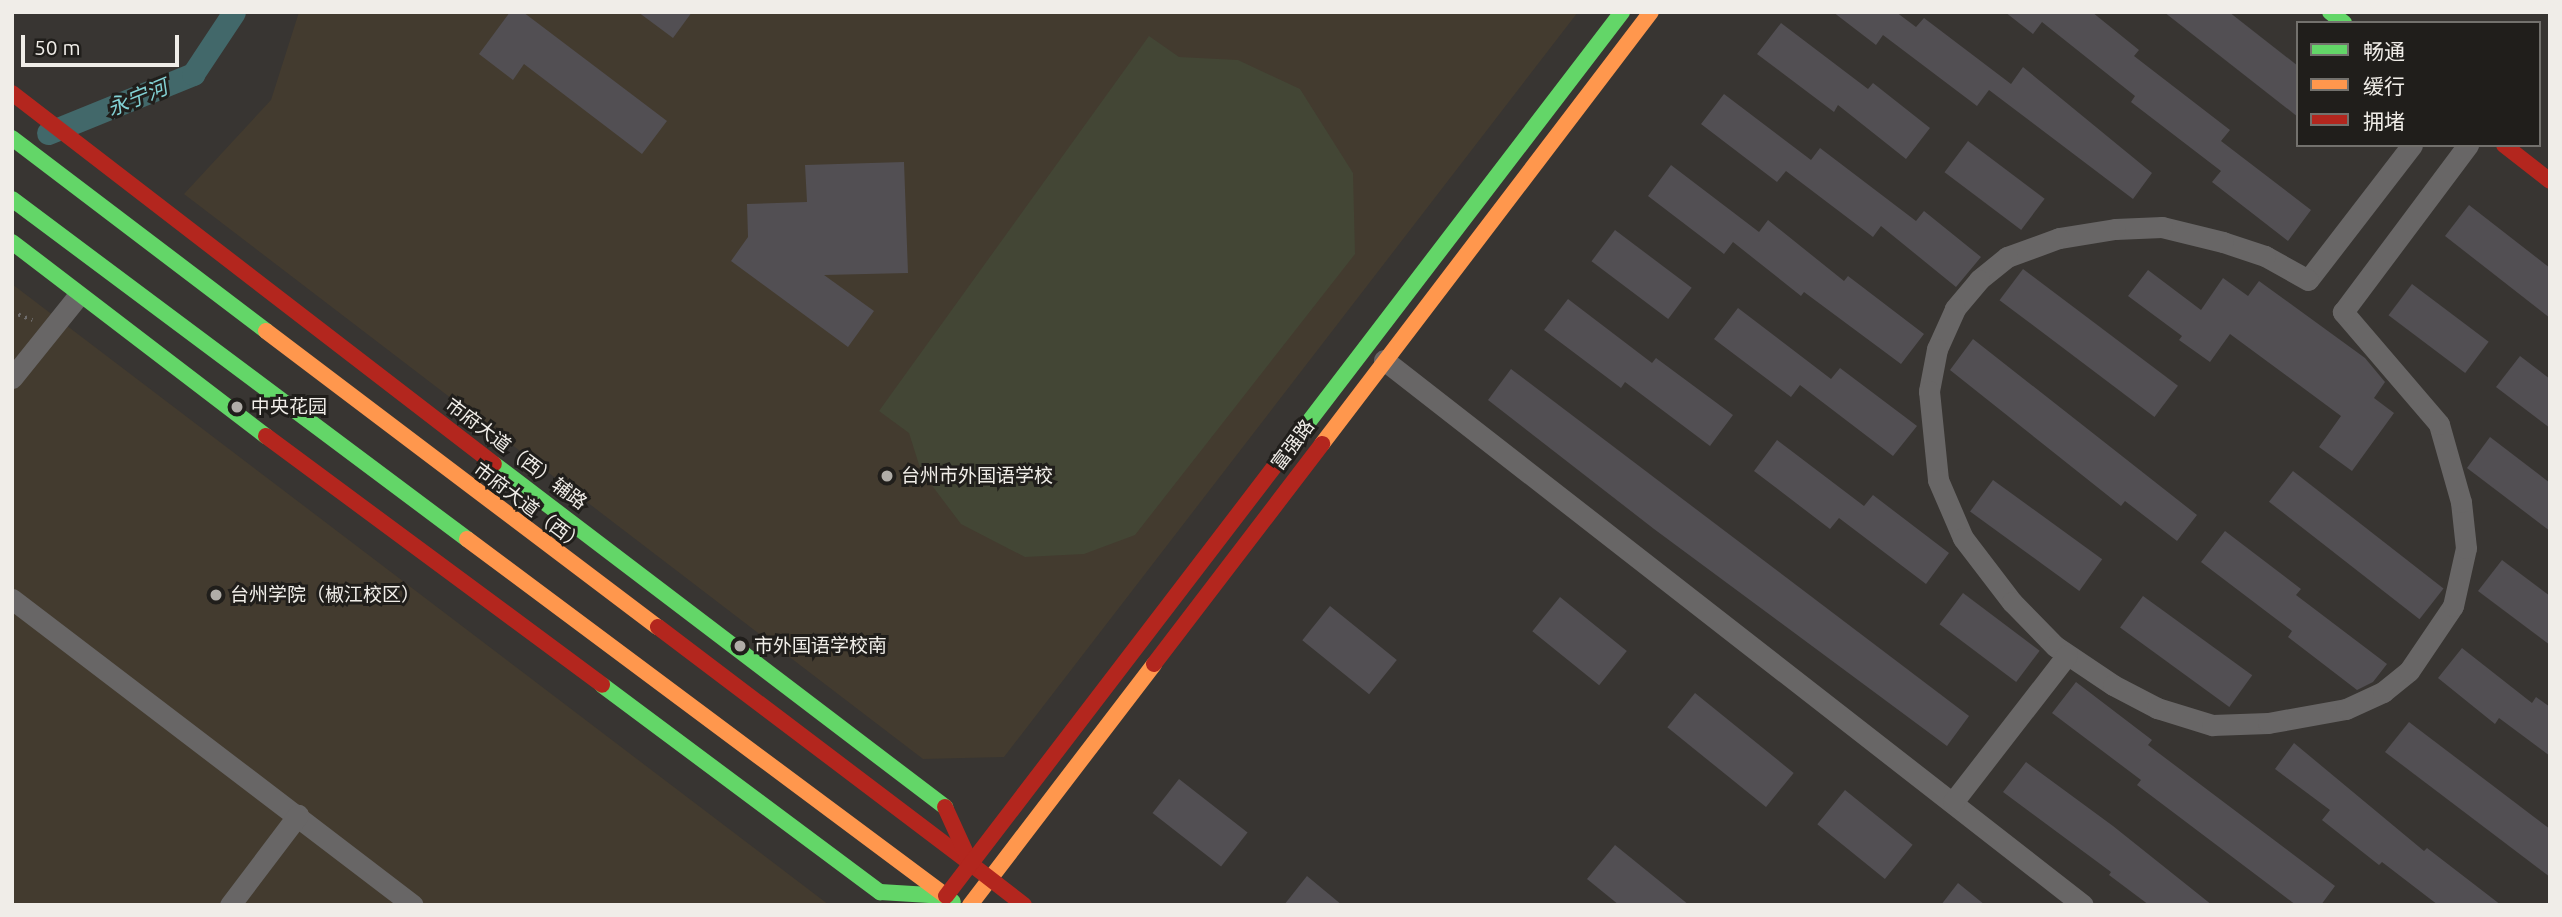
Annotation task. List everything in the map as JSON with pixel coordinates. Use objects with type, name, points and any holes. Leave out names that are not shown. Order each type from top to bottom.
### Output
[{"type":"main road","name":"富强路","points":[[951,901],[971,864],[1622,12]]},
{"type":"main road","name":"富强路","points":[[970,905],[1651,12]]},
{"type":"main road","name":"市府大道（西）辅路","points":[[12,93],[156,208],[944,804],[971,864]]},
{"type":"main road","name":"市府大道（西）","points":[[12,138],[1024,905]]},
{"type":"main road","points":[[2507,147],[2550,181]]},
{"type":"main road","points":[[12,199],[951,901]]},
{"type":"main road","points":[[18,246],[78,296],[880,892],[951,901]]},
{"type":"street","points":[[2410,147],[2308,280],[2265,256],[2223,242],[2162,227],[2115,229],[2059,238],[2007,257],[1979,280],[1955,309],[1937,349],[1929,391],[1938,480],[1963,538],[2012,602],[2067,655],[2157,708],[2211,725],[2268,723],[2346,709],[2383,692],[2409,671],[2432,642],[2454,606],[2466,548],[2452,462],[2433,415],[2343,312],[2467,147]]},
{"type":"street","points":[[12,378],[78,296]]},
{"type":"street","points":[[1384,360],[2083,905]]},
{"type":"street","points":[[12,599],[413,905]]},
{"type":"street","points":[[1953,802],[2067,655]]},
{"type":"street","points":[[230,905],[298,815]]},
{"type":"shaded area","name":"台州市外国语学校","points":[[299,12],[1578,12],[1004,757],[923,759],[184,194],[271,100]]},
{"type":"shaded area","name":"台州学院（椒江校区）","points":[[12,284],[829,905],[12,905]]},
{"type":"green space","points":[[1149,36],[1179,57],[1238,60],[1300,89],[1353,173],[1355,254],[1135,535],[1084,554],[1025,557],[961,524],[921,471],[909,433],[879,411]]},
{"type":"building","points":[[510,12],[523,12],[667,121],[642,154],[524,64],[513,80],[479,54]]},
{"type":"building","points":[[638,12],[692,12],[673,38]]},
{"type":"building","points":[[1833,12],[1896,12],[1916,27],[1924,18],[2011,84],[2023,67],[2152,173],[2133,199],[1989,90],[1977,106],[1883,35],[1876,45]]},
{"type":"building","points":[[2005,12],[2092,12],[2139,50],[2134,56],[2230,130],[2221,141],[2311,210],[2288,241],[2212,182],[2221,171],[2131,102],[2135,96],[2042,22],[2033,34]]},
{"type":"building","points":[[2164,12],[2229,12],[2296,64],[2296,115]]},
{"type":"building","points":[[1781,23],[1868,89],[1873,83],[1930,128],[1906,159],[1838,105],[1834,112],[1757,54]]},
{"type":"building","points":[[1724,94],[1811,160],[1820,148],[1916,221],[1924,211],[1981,257],[1956,287],[1881,226],[1873,237],[1786,171],[1777,182],[1701,124]]},
{"type":"building","points":[[1968,141],[2045,199],[2021,230],[1945,172]]},
{"type":"building","points":[[904,162],[908,273],[824,275],[874,311],[848,347],[731,261],[748,237],[747,204],[807,202],[805,165]]},
{"type":"building","points":[[1671,165],[1759,232],[1768,220],[1844,281],[1848,276],[1924,334],[1901,364],[1804,292],[1801,296],[1733,242],[1724,254],[1648,196]]},
{"type":"building","points":[[2469,205],[2550,268],[2550,318],[2445,236]]},
{"type":"building","points":[[1615,230],[1692,288],[1668,319],[1592,261]]},
{"type":"building","points":[[2023,269],[2178,386],[2154,417],[2000,300]]},
{"type":"building","points":[[2148,270],[2201,310],[2223,278],[2248,296],[2259,281],[2365,358],[2385,382],[2374,398],[2394,413],[2352,471],[2319,447],[2341,416],[2230,334],[2210,362],[2179,340],[2182,336],[2128,296]]},
{"type":"building","points":[[2412,284],[2489,342],[2465,373],[2389,315]]},
{"type":"building","points":[[1568,299],[1652,363],[1656,358],[1733,415],[1710,446],[1625,382],[1621,388],[1544,330]]},
{"type":"building","points":[[1738,308],[1831,379],[1840,368],[1917,426],[1893,456],[1800,385],[1791,397],[1714,339]]},
{"type":"building","points":[[1973,339],[2197,515],[2177,541],[2125,501],[2121,506],[1950,370]]},
{"type":"building","points":[[2520,356],[2550,379],[2550,428],[2496,387]]},
{"type":"building","points":[[1511,369],[1969,716],[1947,746],[1654,529],[1488,400]]},
{"type":"building","points":[[2490,437],[2550,483],[2550,531],[2467,468]]},
{"type":"building","points":[[1777,440],[1864,506],[1873,495],[1949,553],[1926,584],[1839,518],[1830,529],[1754,471]]},
{"type":"building","points":[[2293,471],[2444,589],[2419,619],[2269,502]]},
{"type":"building","points":[[1993,480],[2102,559],[2079,591],[1970,512]]},
{"type":"building","points":[[2225,531],[2301,589],[2296,595],[2387,664],[2373,682],[2357,690],[2288,637],[2292,631],[2201,562]]},
{"type":"building","points":[[2502,560],[2550,596],[2550,645],[2478,591]]},
{"type":"building","points":[[1963,593],[2040,651],[2016,682],[1940,624]]},
{"type":"building","points":[[2143,596],[2252,675],[2229,707],[2120,628]]},
{"type":"building","points":[[1560,597],[1627,651],[1599,685],[1532,631]]},
{"type":"building","points":[[1330,606],[1397,660],[1369,694],[1302,640]]},
{"type":"building","points":[[2462,648],[2532,703],[2536,697],[2550,707],[2550,756],[2499,718],[2495,724],[2438,678]]},
{"type":"building","points":[[2076,682],[2152,740],[2148,745],[2335,886],[2321,905],[2296,905],[2137,785],[2141,780],[2052,713]]},
{"type":"building","points":[[1695,693],[1794,773],[1766,807],[1667,727]]},
{"type":"building","points":[[2409,722],[2550,829],[2550,877],[2385,752]]},
{"type":"building","points":[[2294,743],[2424,851],[2427,848],[2501,905],[2438,905],[2382,862],[2379,865],[2322,820],[2330,810],[2275,769]]},
{"type":"building","points":[[2026,762],[2113,826],[2212,905],[2149,905],[2109,875],[2111,872],[2003,792]]},
{"type":"building","points":[[1179,779],[1248,833],[1221,866],[1153,813]]},
{"type":"building","points":[[1845,790],[1913,845],[1885,879],[1817,824]]},
{"type":"building","points":[[1615,845],[1689,905],[1619,905],[1587,879]]},
{"type":"building","points":[[1307,876],[1342,905],[1284,905]]},
{"type":"building","points":[[1958,883],[1985,905],[1941,905]]},
{"type":"waterway","name":"永宁河","points":[[48,133],[193,74],[234,12]]},
{"type":"traffic: fast","points":[[1291,445],[1622,12]]},
{"type":"traffic: fast","points":[[2330,12],[2341,21]]},
{"type":"traffic: fast","points":[[12,138],[266,331]]},
{"type":"traffic: fast","points":[[12,199],[467,539]]},
{"type":"traffic: fast","points":[[12,242],[266,436]]},
{"type":"traffic: fast","points":[[494,464],[945,807]]},
{"type":"traffic: fast","points":[[602,685],[880,892],[946,896],[953,902]]},
{"type":"traffic: slow","points":[[1322,444],[1651,12]]},
{"type":"traffic: slow","points":[[266,331],[658,627]]},
{"type":"traffic: slow","points":[[467,539],[946,896]]},
{"type":"traffic: slow","points":[[970,905],[1154,664]]},
{"type":"traffic: jam","points":[[12,93],[494,464]]},
{"type":"traffic: jam","points":[[2507,147],[2550,181]]},
{"type":"traffic: jam","points":[[266,436],[602,685]]},
{"type":"traffic: jam","points":[[1154,664],[1322,444]]},
{"type":"traffic: jam","points":[[946,896],[1291,445]]},
{"type":"traffic: jam","points":[[658,627],[971,864]]},
{"type":"traffic: jam","points":[[945,807],[971,864],[1024,905]]},
{"type":"place","name":"中央花园","points":[[237,407]]},
{"type":"place","name":"台州市外国语学校","points":[[887,476]]},
{"type":"place","name":"台州学院（椒江校区）","points":[[216,595]]},
{"type":"place","name":"市外国语学校南","points":[[740,646]]}]
